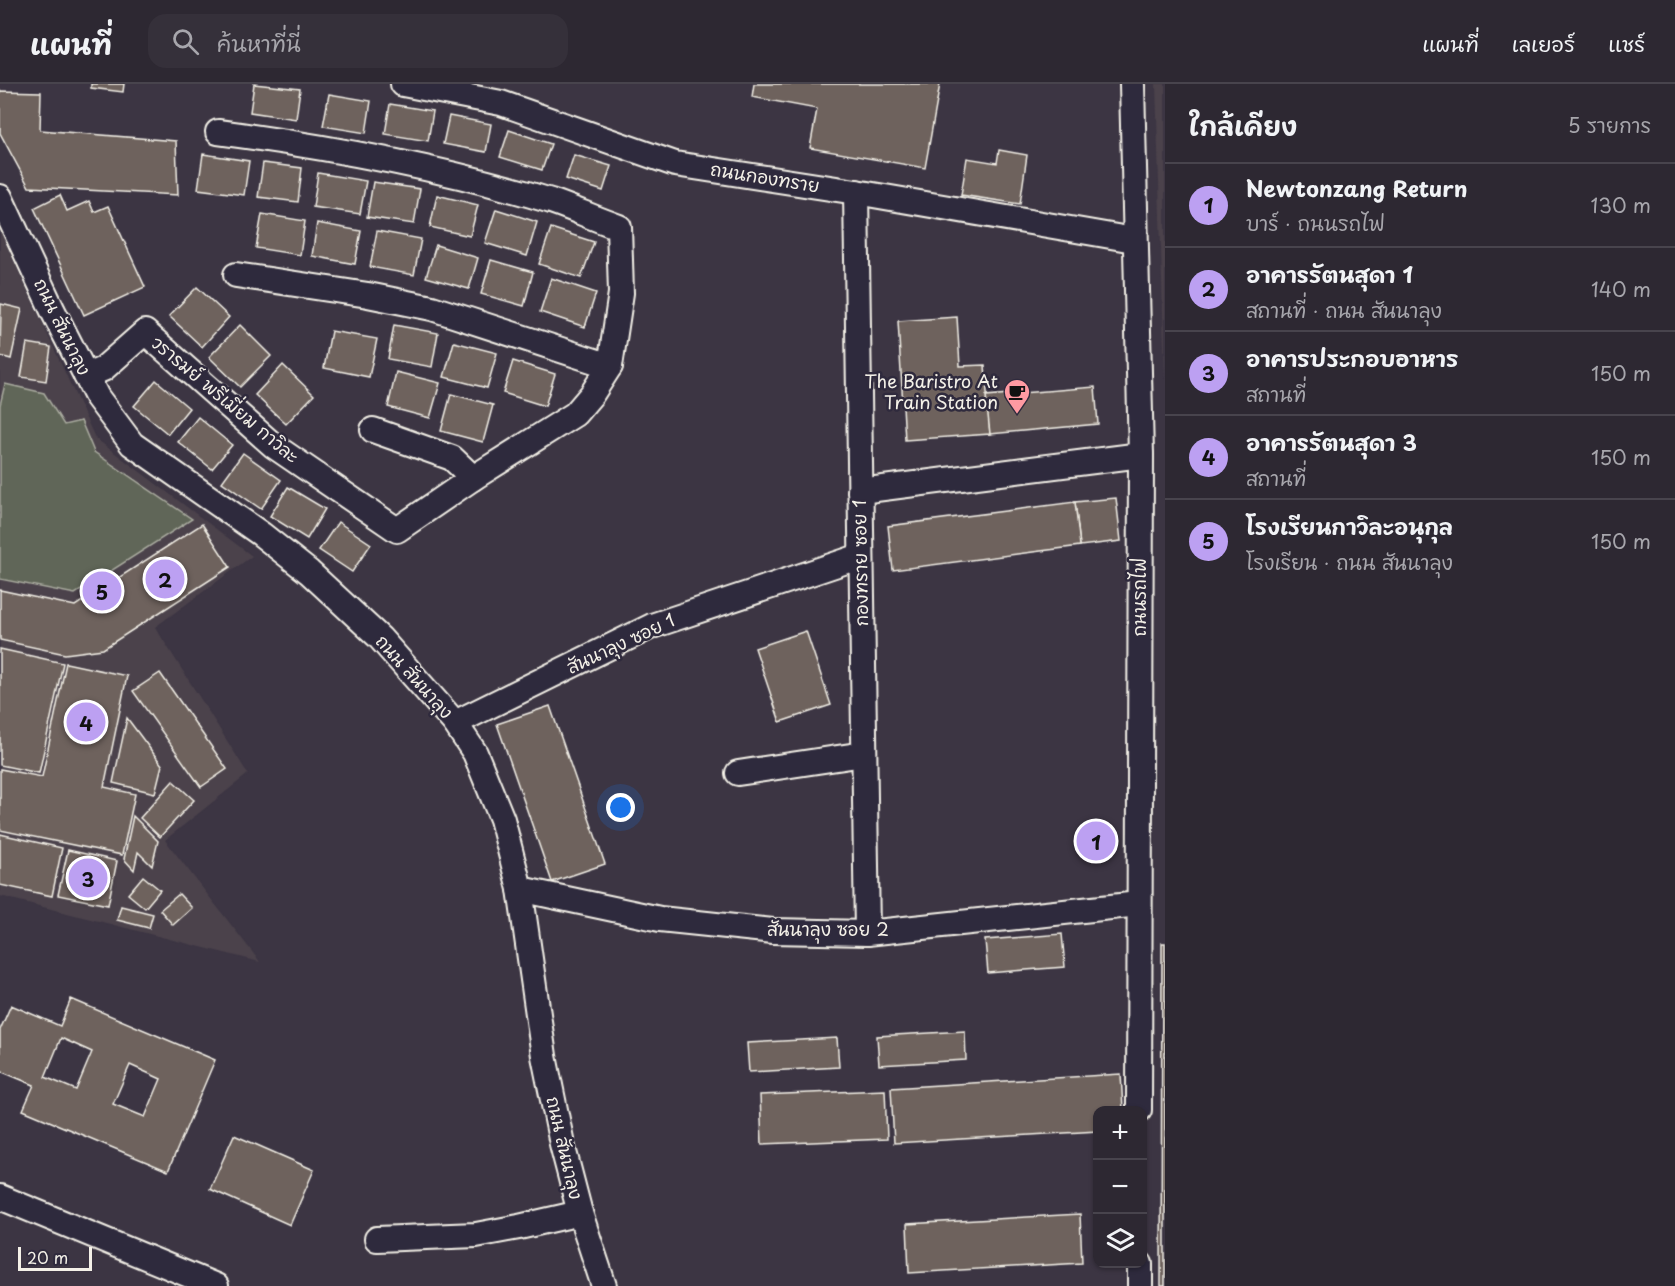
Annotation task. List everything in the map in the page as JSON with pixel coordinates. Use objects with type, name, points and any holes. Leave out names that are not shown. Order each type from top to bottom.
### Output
[{"type":"street","name":"ถนนกองทราย","points":[[403,84],[501,103],[675,164],[856,192],[1134,240]]},
{"type":"street","name":"ถนนรถไฟ","points":[[1132,84],[1141,455],[1139,1106]]},
{"type":"street","points":[[218,132],[298,143],[431,169],[552,202],[619,227],[621,293],[610,366],[592,394],[575,414],[473,478],[452,458],[373,430]]},
{"type":"street","name":"กองทราย ซอย 1","points":[[856,192],[867,933]]},
{"type":"street","name":"ถนน สันนาลุง","points":[[0,197],[53,311],[97,397],[132,444],[252,528],[309,572],[380,638],[455,723],[475,753],[502,819],[520,889],[544,1056],[562,1144],[579,1213],[604,1286]]},
{"type":"street","points":[[236,275],[368,295],[432,308],[610,366]]},
{"type":"street","name":"วรารมย์ พรีเมี่ยม กาวิละ","points":[[86,376],[103,369],[145,332],[274,446],[397,530],[473,478]]},
{"type":"street","points":[[860,491],[1141,455]]},
{"type":"street","name":"สันนาลุง ซอย 1","points":[[455,723],[652,626],[861,556]]},
{"type":"street","points":[[738,773],[864,754]]},
{"type":"street","name":"สันนาลุง ซอย 2","points":[[520,889],[660,919],[773,931],[867,933],[1139,904]]},
{"type":"street","points":[[0,1197],[216,1286]]},
{"type":"street","points":[[377,1239],[476,1235],[579,1213]]},
{"type":"street","points":[[1140,1268],[1140,1286]]},
{"type":"shaded area","points":[[1156,84],[1165,84],[1165,379]]},
{"type":"shaded area","points":[[0,231],[95,438],[252,556],[155,627],[248,774],[165,840],[260,962],[0,896]]},
{"type":"green space","points":[[5,384],[44,393],[64,425],[81,421],[94,452],[192,519],[75,594],[0,579],[0,405]]},
{"type":"building","points":[[91,84],[124,84],[123,92],[91,88]]},
{"type":"building","points":[[254,84],[300,89],[296,119],[250,112]]},
{"type":"building","points":[[754,84],[940,84],[925,168],[810,148],[817,109],[752,97]]},
{"type":"building","points":[[0,91],[41,92],[40,130],[176,141],[178,195],[29,187],[0,133]]},
{"type":"building","points":[[329,94],[371,101],[366,133],[323,126]]},
{"type":"building","points":[[390,104],[433,111],[428,141],[385,134]]},
{"type":"building","points":[[449,116],[491,124],[486,152],[443,144]]},
{"type":"building","points":[[509,130],[551,144],[542,170],[500,157]]},
{"type":"building","points":[[999,150],[1027,155],[1020,204],[961,195],[967,158],[997,163]]},
{"type":"building","points":[[203,154],[249,161],[244,195],[198,189]]},
{"type":"building","points":[[574,155],[611,166],[603,191],[566,179]]},
{"type":"building","points":[[263,163],[302,168],[298,202],[258,197]]},
{"type":"building","points":[[318,173],[366,181],[360,214],[313,207]]},
{"type":"building","points":[[373,182],[420,189],[414,224],[367,217]]},
{"type":"building","points":[[60,195],[67,211],[89,201],[94,212],[108,206],[145,287],[84,315],[34,208]]},
{"type":"building","points":[[437,195],[478,205],[470,236],[430,227]]},
{"type":"building","points":[[496,209],[537,222],[527,256],[485,243]]},
{"type":"building","points":[[262,214],[305,221],[300,255],[256,248]]},
{"type":"building","points":[[317,223],[361,231],[355,264],[312,256]]},
{"type":"building","points":[[551,228],[594,242],[581,278],[539,264]]},
{"type":"building","points":[[377,231],[421,239],[414,275],[370,267]]},
{"type":"building","points":[[436,245],[478,258],[469,289],[426,277]]},
{"type":"building","points":[[491,260],[533,272],[524,306],[481,294]]},
{"type":"building","points":[[551,278],[596,293],[585,327],[540,312]]},
{"type":"building","points":[[197,287],[229,317],[202,347],[169,316]]},
{"type":"building","points":[[1,304],[22,309],[11,359],[0,356]]},
{"type":"building","points":[[957,317],[960,366],[985,365],[990,434],[905,440],[898,321]]},
{"type":"building","points":[[240,325],[271,356],[240,387],[209,357]]},
{"type":"building","points":[[394,325],[438,333],[432,367],[388,359]]},
{"type":"building","points":[[331,331],[377,339],[369,377],[324,368]]},
{"type":"building","points":[[454,342],[497,353],[487,388],[444,377]]},
{"type":"building","points":[[27,343],[51,347],[46,381],[21,377]]},
{"type":"building","points":[[513,361],[555,374],[545,406],[503,393]]},
{"type":"building","points":[[283,365],[314,395],[286,424],[255,395]]},
{"type":"building","points":[[396,372],[440,383],[430,418],[388,407]]},
{"type":"building","points":[[156,380],[189,408],[168,434],[134,406]]},
{"type":"building","points":[[1095,387],[1098,424],[990,434],[986,396]]},
{"type":"building","points":[[451,394],[493,405],[483,442],[441,431]]},
{"type":"building","points":[[198,417],[232,445],[212,469],[178,442]]},
{"type":"building","points":[[243,453],[281,480],[261,509],[222,482]]},
{"type":"building","points":[[288,487],[325,509],[307,539],[270,516]]},
{"type":"building","points":[[1116,498],[1121,541],[1080,546],[1075,502]]},
{"type":"building","points":[[1075,502],[1080,546],[893,570],[888,526]]},
{"type":"building","points":[[338,522],[371,544],[352,572],[319,550]]},
{"type":"building","points":[[202,524],[230,567],[103,649],[65,654],[0,640],[0,590],[75,606]]},
{"type":"building","points":[[806,631],[831,705],[780,722],[755,648]]},
{"type":"building","points":[[0,649],[63,663],[39,773],[0,765]]},
{"type":"building","points":[[66,663],[127,676],[104,787],[135,794],[122,855],[0,830],[0,769],[42,777]]},
{"type":"building","points":[[160,673],[227,769],[201,787],[133,691]]},
{"type":"building","points":[[550,706],[605,864],[552,882],[497,724]]},
{"type":"building","points":[[127,718],[162,765],[155,793],[113,783]]},
{"type":"building","points":[[173,781],[194,800],[160,837],[140,818]]},
{"type":"building","points":[[133,816],[158,841],[152,866],[138,852],[134,870],[124,859]]},
{"type":"building","points":[[0,834],[62,848],[52,896],[0,885]]},
{"type":"building","points":[[68,850],[117,861],[108,905],[58,895]]},
{"type":"building","points":[[143,876],[160,890],[145,908],[128,894]]},
{"type":"building","points":[[179,894],[192,908],[173,925],[160,910]]},
{"type":"building","points":[[121,906],[153,914],[149,928],[117,920]]},
{"type":"building","points":[[1062,934],[1065,967],[988,973],[985,940]]},
{"type":"building","points":[[1162,943],[1165,943],[1165,1286],[1161,1286]]},
{"type":"building","points":[[71,999],[215,1060],[168,1171],[23,1110],[34,1085],[0,1071],[0,1030],[11,1005],[60,1026]],"holes":[[[61,1038],[92,1052],[76,1090],[45,1077]],[[130,1065],[161,1079],[145,1117],[113,1104]]]},
{"type":"building","points":[[965,1031],[966,1060],[879,1065],[877,1036]]},
{"type":"building","points":[[837,1038],[839,1067],[749,1072],[747,1043]]},
{"type":"building","points":[[1121,1074],[1123,1106],[1093,1106],[1093,1131],[894,1143],[891,1088]]},
{"type":"building","points":[[885,1090],[887,1139],[762,1144],[760,1095]]},
{"type":"building","points":[[234,1135],[314,1170],[290,1225],[210,1189]]},
{"type":"building","points":[[1080,1214],[1082,1263],[909,1273],[907,1224]]},
{"type":"place","name":"The Baristro At Train Station","points":[[1017,415]]},
{"type":"place","name":"อาคารรัตนสุดา 1","points":[[165,579]]},
{"type":"place","name":"โรงเรียนกาวิละอนุกุล","points":[[102,591]]},
{"type":"place","name":"อาคารรัตนสุดา 3","points":[[86,722]]},
{"type":"place","name":"Newtonzang Return","points":[[1096,841]]},
{"type":"place","name":"อาคารประกอบอาหาร","points":[[88,878]]}]
